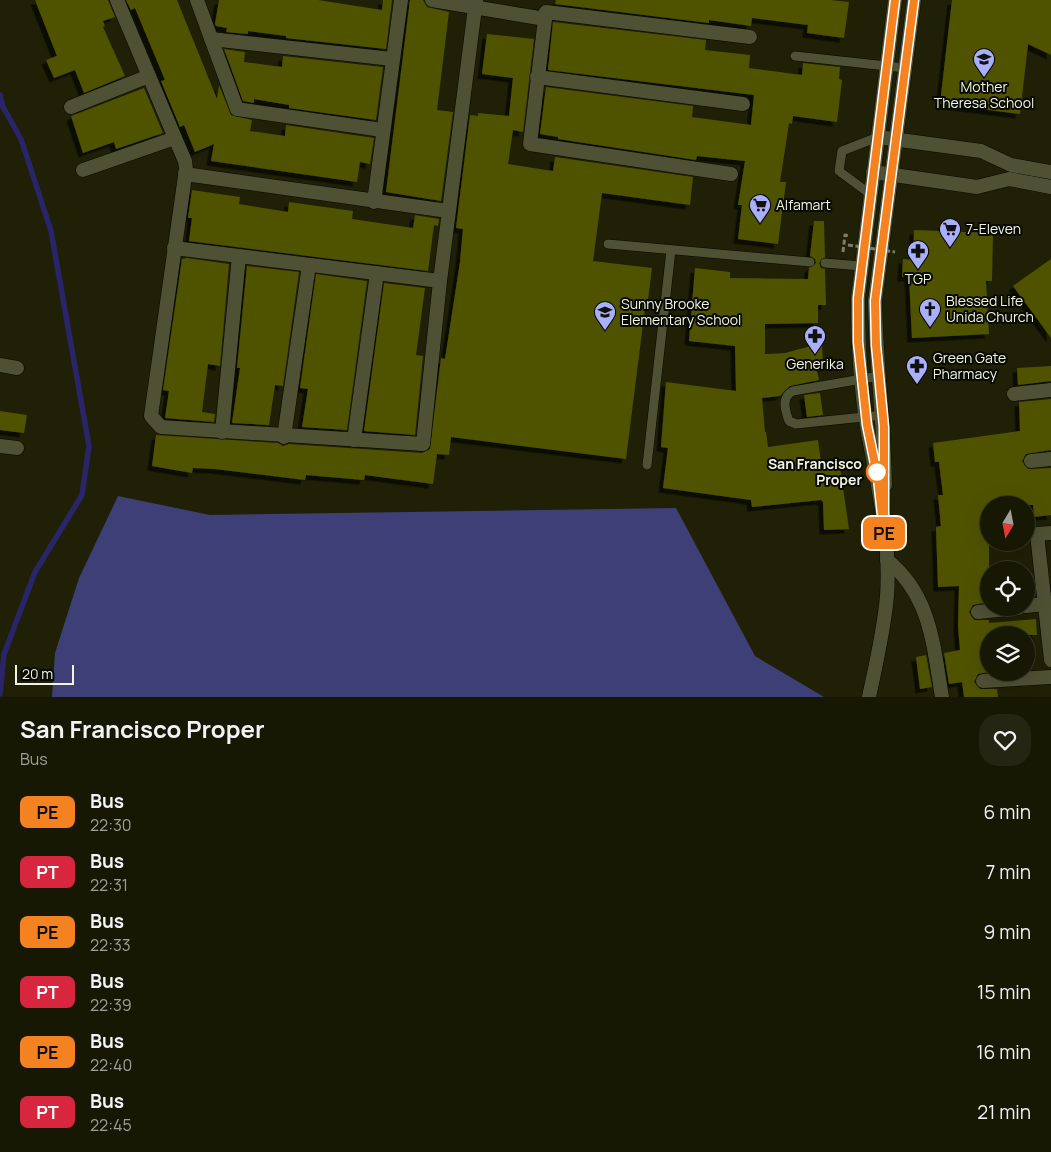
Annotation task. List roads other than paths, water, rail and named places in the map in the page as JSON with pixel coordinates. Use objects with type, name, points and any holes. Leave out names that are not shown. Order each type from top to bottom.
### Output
[{"type":"street","points":[[117,0],[185,161],[185,174],[151,416],[161,427],[284,437],[423,444],[448,211],[475,4]]},
{"type":"street","points":[[197,0],[237,110],[382,130]]},
{"type":"street","points":[[374,202],[382,130],[401,0]]},
{"type":"street","points":[[432,0],[475,4],[544,19]]},
{"type":"street","points":[[869,697],[884,623],[887,596],[887,560],[878,479],[866,417],[858,342],[858,298],[895,0]]},
{"type":"street","points":[[884,533],[883,415],[876,345],[875,301],[914,0]]},
{"type":"street","points":[[731,174],[530,144],[544,19],[546,12],[750,37]]},
{"type":"street","points":[[211,39],[392,58]]},
{"type":"street","points":[[71,107],[149,76]]},
{"type":"street","points":[[537,77],[743,104]]},
{"type":"street","points":[[878,137],[981,151],[1011,165],[1051,172]]},
{"type":"street","points":[[83,170],[175,138]]},
{"type":"street","points":[[873,172],[977,187],[1008,179],[1051,187]]},
{"type":"street","points":[[185,174],[448,211]]},
{"type":"street","points":[[174,248],[440,281]]},
{"type":"street","points":[[222,432],[239,256]]},
{"type":"street","points":[[284,437],[309,265]]},
{"type":"street","points":[[354,440],[376,273]]},
{"type":"street","points":[[0,365],[17,368]]},
{"type":"street","points":[[1014,394],[1051,390]]},
{"type":"street","points":[[0,446],[17,448]]},
{"type":"street","points":[[1031,460],[1051,458]]},
{"type":"street","points":[[1051,533],[1037,534],[1051,660]]},
{"type":"street","points":[[887,560],[913,586],[925,610],[942,697]]},
{"type":"street","points":[[1035,605],[1044,604]]},
{"type":"street","points":[[1035,678],[1051,677]]},
{"type":"lane","points":[[795,56],[905,68]]},
{"type":"lane","points":[[870,194],[839,172],[842,151],[878,137]]},
{"type":"lane","points":[[608,244],[810,262]]},
{"type":"lane","points":[[647,465],[671,250]]},
{"type":"lane","points":[[825,264],[861,266]]},
{"type":"lane","points":[[879,376],[862,377],[793,391],[788,394],[785,400],[789,421],[796,424],[883,415]]},
{"type":"waterway","points":[[0,95],[3,107],[21,139],[51,231],[89,446],[82,495],[35,572],[4,654],[0,694]]},
{"type":"place","name":"Mother Theresa School","points":[[984,78]]},
{"type":"place","name":"Alfamart","points":[[760,224]]},
{"type":"place","name":"7-Eleven","points":[[950,248]]},
{"type":"place","name":"TGP","points":[[918,270]]},
{"type":"place","name":"Blessed Life Unida Church","points":[[930,328]]},
{"type":"place","name":"Sunny Brooke Elementary School","points":[[605,331]]},
{"type":"place","name":"Generika","points":[[815,355]]},
{"type":"place","name":"Green Gate Pharmacy","points":[[917,385]]},
{"type":"place","name":"San Francisco Proper","points":[[877,472]]}]
